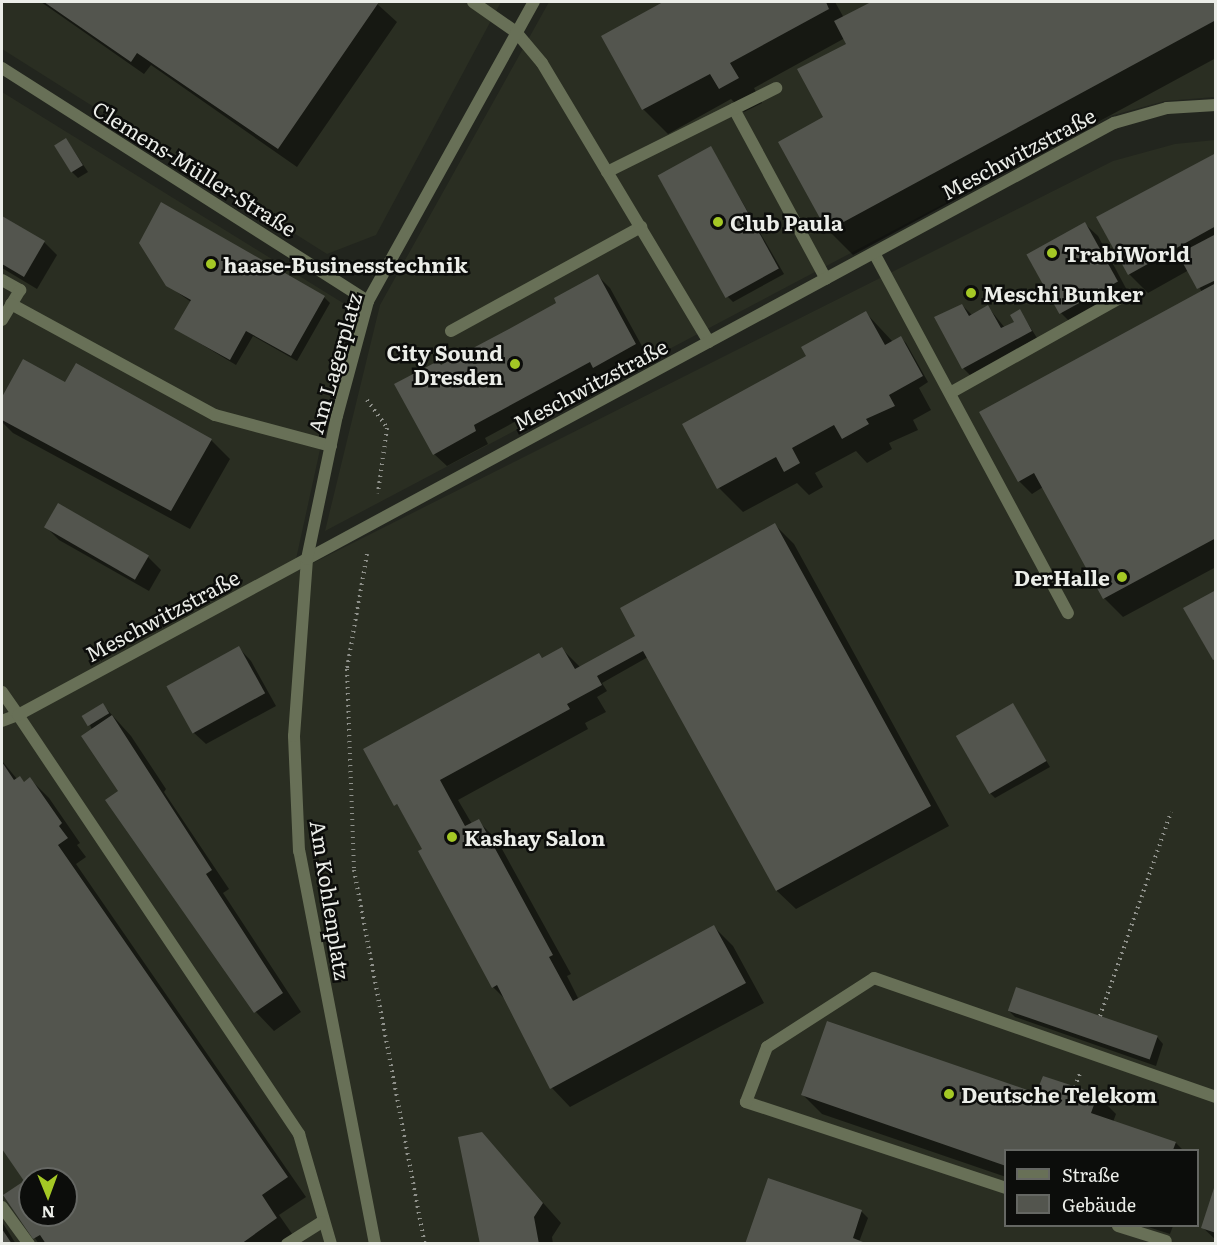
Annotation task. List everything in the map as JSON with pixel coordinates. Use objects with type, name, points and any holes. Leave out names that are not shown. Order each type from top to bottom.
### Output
[{"type":"street","points":[[473,2],[516,32],[542,63],[709,342]]},
{"type":"street","name":"Am Lagerplatz","points":[[307,559],[347,377],[368,301],[534,2]]},
{"type":"street","name":"Clemens-Müller-Straße","points":[[2,68],[368,301]]},
{"type":"street","points":[[607,172],[776,88]]},
{"type":"street","name":"Meschwitzstraße","points":[[2,721],[18,715],[1114,123],[1167,108],[1215,105]]},
{"type":"street","points":[[734,109],[826,279]]},
{"type":"street","points":[[451,331],[641,227]]},
{"type":"street","points":[[874,253],[1068,613]]},
{"type":"street","points":[[2,280],[20,290],[2,320]]},
{"type":"street","points":[[950,393],[1118,299]]},
{"type":"street","points":[[11,304],[215,415],[331,446]]},
{"type":"street","name":"Am Kohlenplatz","points":[[307,559],[294,736],[299,850],[375,1244]]},
{"type":"street","points":[[2,692],[299,1134],[322,1222],[331,1244]]},
{"type":"street","points":[[1004,1188],[746,1102],[767,1047],[874,978],[1215,1097]]},
{"type":"street","points":[[2,1207],[29,1244]]},
{"type":"street","points":[[287,1244],[322,1222]]},
{"type":"street","points":[[1121,1227],[1166,1241]]},
{"type":"path","points":[[347,377],[387,428],[347,669],[354,870],[425,1244]]},
{"type":"path","points":[[1100,1016],[1171,812]]},
{"type":"shaded area","points":[[2,2],[501,2],[376,235],[327,254],[2,49]]},
{"type":"shaded area","points":[[549,2],[1215,2],[1215,97],[1165,101],[1110,116],[325,531],[380,305]]},
{"type":"shaded area","points":[[2,92],[351,308],[293,573],[1113,161],[1175,144],[1215,140],[1215,1243],[2,1244]]},
{"type":"building","points":[[44,2],[379,2],[278,149],[137,53],[131,62]]},
{"type":"building","points":[[663,2],[826,2],[829,9],[730,63],[739,78],[719,89],[710,74],[642,110],[601,36]]},
{"type":"building","points":[[871,2],[1216,2],[1216,20],[827,231],[778,142],[823,117],[797,69],[846,44],[834,21]]},
{"type":"building","points":[[66,138],[83,165],[71,173],[54,145]]},
{"type":"building","name":"Club Paula","points":[[711,146],[779,268],[726,298],[658,176]]},
{"type":"building","points":[[1216,153],[1216,226],[1128,275],[1096,217]]},
{"type":"building","name":"haase-Businesstechnik","points":[[161,202],[325,296],[291,356],[246,331],[230,360],[174,329],[191,300],[166,286],[139,243]]},
{"type":"building","points":[[2,216],[45,241],[24,277],[2,264]]},
{"type":"building","points":[[1085,222],[1118,281],[1059,314],[1026,254]]},
{"type":"building","points":[[1216,234],[1216,280],[1197,289],[1178,254]]},
{"type":"building","name":"City Sound Dresden","points":[[598,274],[636,344],[593,368],[590,362],[474,425],[476,431],[433,455],[394,384],[438,361],[441,365],[509,329],[556,303],[554,298]]},
{"type":"building","points":[[1216,283],[1216,538],[1103,599],[1034,473],[1018,482],[979,412]]},
{"type":"building","points":[[962,304],[969,316],[988,305],[1001,328],[1014,322],[1010,315],[1020,309],[1032,331],[962,369],[934,317]]},
{"type":"building","points":[[866,311],[885,345],[901,336],[923,376],[889,395],[895,406],[866,419],[869,424],[842,439],[834,425],[792,448],[800,463],[784,472],[776,457],[717,489],[682,424],[806,356],[801,347]]},
{"type":"building","points":[[23,359],[65,382],[76,363],[212,439],[171,511],[2,420],[2,397]]},
{"type":"building","points":[[58,503],[149,556],[135,580],[44,527]]},
{"type":"building","points":[[775,523],[931,806],[776,891],[643,651],[597,676],[602,685],[567,704],[570,709],[440,780],[465,826],[479,819],[553,955],[549,957],[573,1001],[714,925],[746,983],[550,1089],[497,985],[492,988],[418,851],[422,849],[397,804],[394,806],[363,749],[539,653],[542,658],[562,647],[575,669],[635,636],[620,608]]},
{"type":"building","points":[[1216,590],[1216,659],[1213,660],[1183,608]]},
{"type":"building","points":[[239,646],[265,693],[193,733],[166,686]]},
{"type":"building","points":[[103,703],[109,713],[88,726],[82,716]]},
{"type":"building","points":[[1013,703],[1046,761],[989,794],[956,736]]},
{"type":"building","points":[[112,715],[212,870],[206,874],[283,993],[254,1013],[105,800],[118,791],[81,736]]},
{"type":"building","points":[[2,762],[14,780],[20,776],[24,782],[30,777],[62,823],[59,826],[68,838],[58,845],[288,1177],[262,1195],[277,1218],[241,1244],[46,1244],[40,1235],[33,1239],[25,1227],[78,1227],[78,1167],[18,1167],[18,1172],[2,1149]]},
{"type":"building","points":[[1016,987],[1158,1036],[1150,1059],[1008,1011]]},
{"type":"building","name":"Deutsche Telekom","points":[[827,1021],[1036,1093],[1043,1076],[1098,1094],[1091,1113],[1176,1142],[1173,1149],[1004,1149],[1004,1165],[801,1095]]},
{"type":"building","points":[[482,1132],[543,1203],[534,1217],[539,1244],[480,1244],[458,1137]]},
{"type":"building","points":[[768,1178],[862,1210],[853,1238],[868,1244],[745,1244]]},
{"type":"building","points":[[18,1185],[18,1217],[3,1195]]},
{"type":"building","points":[[1216,1185],[1216,1233],[1201,1228]]},
{"type":"building","points":[[2,1229],[12,1244],[2,1244]]},
{"type":"place","name":"Club Paula","points":[[718,222]]},
{"type":"place","name":"TrabiWorld","points":[[1052,253]]},
{"type":"place","name":"haase-Businesstechnik","points":[[211,264]]},
{"type":"place","name":"Meschi Bunker","points":[[971,293]]},
{"type":"place","name":"City Sound Dresden","points":[[515,364]]},
{"type":"place","name":"DerHalle","points":[[1122,577]]},
{"type":"place","name":"Kashay Salon","points":[[452,837]]},
{"type":"place","name":"Deutsche Telekom","points":[[949,1094]]}]
